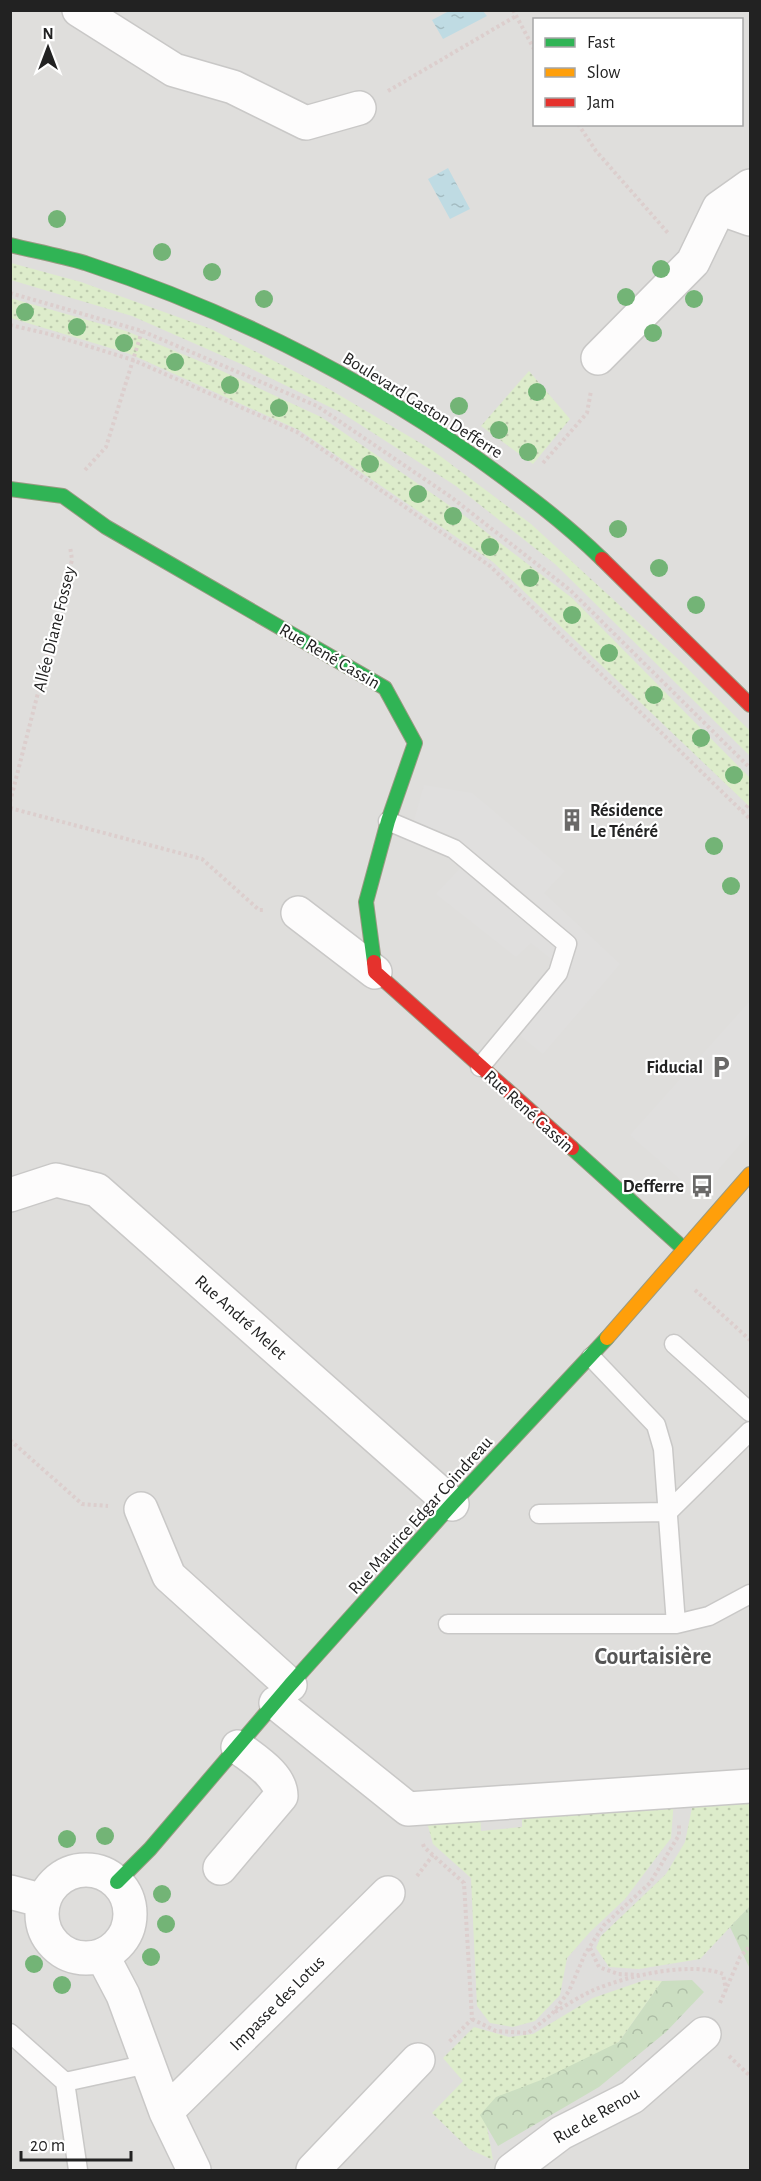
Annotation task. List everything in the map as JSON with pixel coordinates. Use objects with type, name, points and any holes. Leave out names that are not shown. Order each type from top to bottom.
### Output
[{"type":"street","points":[[79,10],[174,70],[232,87],[306,123],[359,108]]},
{"type":"street","points":[[598,358],[693,262],[719,208],[750,186]]},
{"type":"street","points":[[719,208],[750,219]]},
{"type":"street","name":"Boulevard Gaston Defferre","points":[[10,244],[84,263],[223,315],[353,379],[438,431],[520,489],[585,542],[750,705]]},
{"type":"street","name":"Rue René Cassin","points":[[10,489],[63,496],[106,527],[385,688],[415,742],[388,821],[366,902],[375,972]]},
{"type":"street","name":"Rue René Cassin","points":[[298,912],[375,972],[684,1249]]},
{"type":"street","name":"Rue Maurice Edgar Coindreau","points":[[117,1882],[150,1849],[283,1694],[452,1504],[591,1357],[750,1173]]},
{"type":"street","name":"Rue André Melet","points":[[10,1195],[56,1180],[97,1190],[452,1504]]},
{"type":"street","points":[[141,1509],[169,1576],[283,1694],[408,1809],[750,1786]]},
{"type":"street","points":[[220,1868],[281,1796],[277,1780],[238,1747]]},
{"type":"street","points":[[90,1870],[105,1874],[117,1882],[126,1894],[130,1908],[129,1923],[124,1936],[115,1948],[102,1955],[88,1958],[74,1956],[51,1941],[44,1929],[42,1915],[44,1901],[50,1888],[61,1877],[75,1871],[90,1870]]},
{"type":"street","points":[[10,1892],[44,1901]]},
{"type":"street","name":"Impasse des Lotus","points":[[166,2112],[388,1893]]},
{"type":"street","points":[[102,1955],[123,1995],[166,2112],[194,2170]]},
{"type":"street","name":"Rue de Renou","points":[[512,2170],[561,2133],[632,2097],[704,2034]]},
{"type":"street","points":[[313,2170],[418,2060]]},
{"type":"lane","points":[[388,821],[454,849],[567,944],[558,973],[480,1067]]},
{"type":"lane","points":[[674,1344],[750,1412]]},
{"type":"lane","points":[[591,1357],[656,1425],[663,1449],[676,1624]]},
{"type":"lane","points":[[539,1514],[668,1512],[750,1431]]},
{"type":"lane","points":[[448,1624],[676,1624],[709,1616],[750,1594]]},
{"type":"lane","points":[[10,2033],[65,2082],[78,2170]]},
{"type":"lane","points":[[65,2082],[148,2064]]},
{"type":"path","points":[[513,10],[533,47]]},
{"type":"path","points":[[359,108],[516,16]]},
{"type":"path","points":[[580,126],[596,151],[693,262]]},
{"type":"path","points":[[10,293],[142,331],[317,406],[450,497],[570,590],[750,768]]},
{"type":"path","points":[[10,325],[133,360],[297,432],[490,566],[750,819]]},
{"type":"path","points":[[63,496],[106,447],[142,331]]},
{"type":"path","points":[[520,489],[587,413],[598,358]]},
{"type":"path","name":"Allée Diane Fossey","points":[[10,802],[72,560],[63,496]]},
{"type":"path","points":[[742,812],[750,803]]},
{"type":"path","points":[[10,808],[202,859],[259,910],[298,912]]},
{"type":"path","points":[[669,1267],[750,1340]]},
{"type":"path","points":[[10,1440],[82,1504],[141,1509]]},
{"type":"path","points":[[552,2014],[569,1991],[604,1925],[650,1883],[679,1834],[682,1791]]},
{"type":"path","points":[[408,1809],[423,1828],[424,1847],[464,1883],[472,2019],[435,2056],[418,2060]]},
{"type":"path","points":[[704,2034],[740,1957],[750,1946]]},
{"type":"path","points":[[590,1948],[600,1967],[618,1974],[644,1975]]},
{"type":"path","points":[[472,2019],[496,2031],[528,2033],[552,2014],[596,1989],[644,1975],[688,1968],[714,1970],[723,1974],[726,1990]]},
{"type":"shaded area","points":[[11,11],[750,11],[750,2170],[11,2170]]},
{"type":"shaded area","name":"Résidence Le Ténéré","points":[[424,785],[472,793],[565,871],[544,893],[620,964],[543,1054],[512,1029],[560,966],[531,943],[516,957],[436,894],[468,860],[411,831]]},
{"type":"shaded area","name":"Fiducial","points":[[750,1001],[750,1133],[697,1194],[630,1135]]},
{"type":"green space","points":[[11,263],[81,282],[211,329],[329,389],[432,450],[531,524],[678,659],[750,731],[750,756],[555,564],[456,486],[342,413],[248,367],[132,316],[11,280]]},
{"type":"green space","points":[[10,298],[126,331],[209,365],[321,417],[469,519],[572,598],[750,778],[750,807],[493,562],[299,430],[130,354],[11,318]]},
{"type":"green space","points":[[529,371],[570,419],[533,464],[481,426]]},
{"type":"green space","points":[[750,1795],[750,1906],[700,1959],[639,1969],[609,1967],[596,1948],[601,1936],[666,1874],[685,1842],[694,1798]]},
{"type":"green space","points":[[674,1800],[671,1838],[625,1899],[590,1932],[567,1958],[560,1995],[535,2021],[513,2027],[490,2023],[477,2006],[471,1878],[433,1844],[425,1815],[480,1809],[481,1831],[522,1827],[522,1807]]},
{"type":"green space","points":[[750,1906],[750,1969],[730,1927]]},
{"type":"green space","points":[[645,1980],[662,1981],[619,2042],[486,2121],[493,2160],[469,2149],[432,2113],[463,2081],[443,2058],[474,2027],[509,2037],[533,2034],[593,1998]]},
{"type":"green space","points":[[692,1980],[704,1992],[666,2032],[599,2087],[498,2146],[480,2115],[496,2097],[541,2080],[619,2042],[662,1981]]},
{"type":"water","points":[[451,10],[483,11],[487,16],[443,39],[432,20]]},
{"type":"water","points":[[448,168],[470,209],[450,219],[428,179]]},
{"type":"traffic: fast","points":[[10,245],[85,263],[189,301],[338,372],[386,399],[478,459],[557,519],[602,559]]},
{"type":"traffic: fast","points":[[10,489],[63,496],[106,527],[385,688],[415,743],[388,821],[366,902],[374,962]]},
{"type":"traffic: fast","points":[[572,1148],[684,1249]]},
{"type":"traffic: fast","points":[[117,1882],[150,1849],[290,1685],[452,1504],[607,1338]]},
{"type":"traffic: slow","points":[[607,1338],[750,1174]]},
{"type":"traffic: jam","points":[[602,559],[750,705]]},
{"type":"traffic: jam","points":[[374,962],[375,972],[572,1148]]},
{"type":"place","name":"Résidence Le Ténéré","points":[[572,820]]},
{"type":"place","name":"Fiducial","points":[[721,1067]]},
{"type":"place","name":"Defferre","points":[[702,1186]]},
{"type":"district","name":"Courtaisière","points":[[653,1656]]}]
